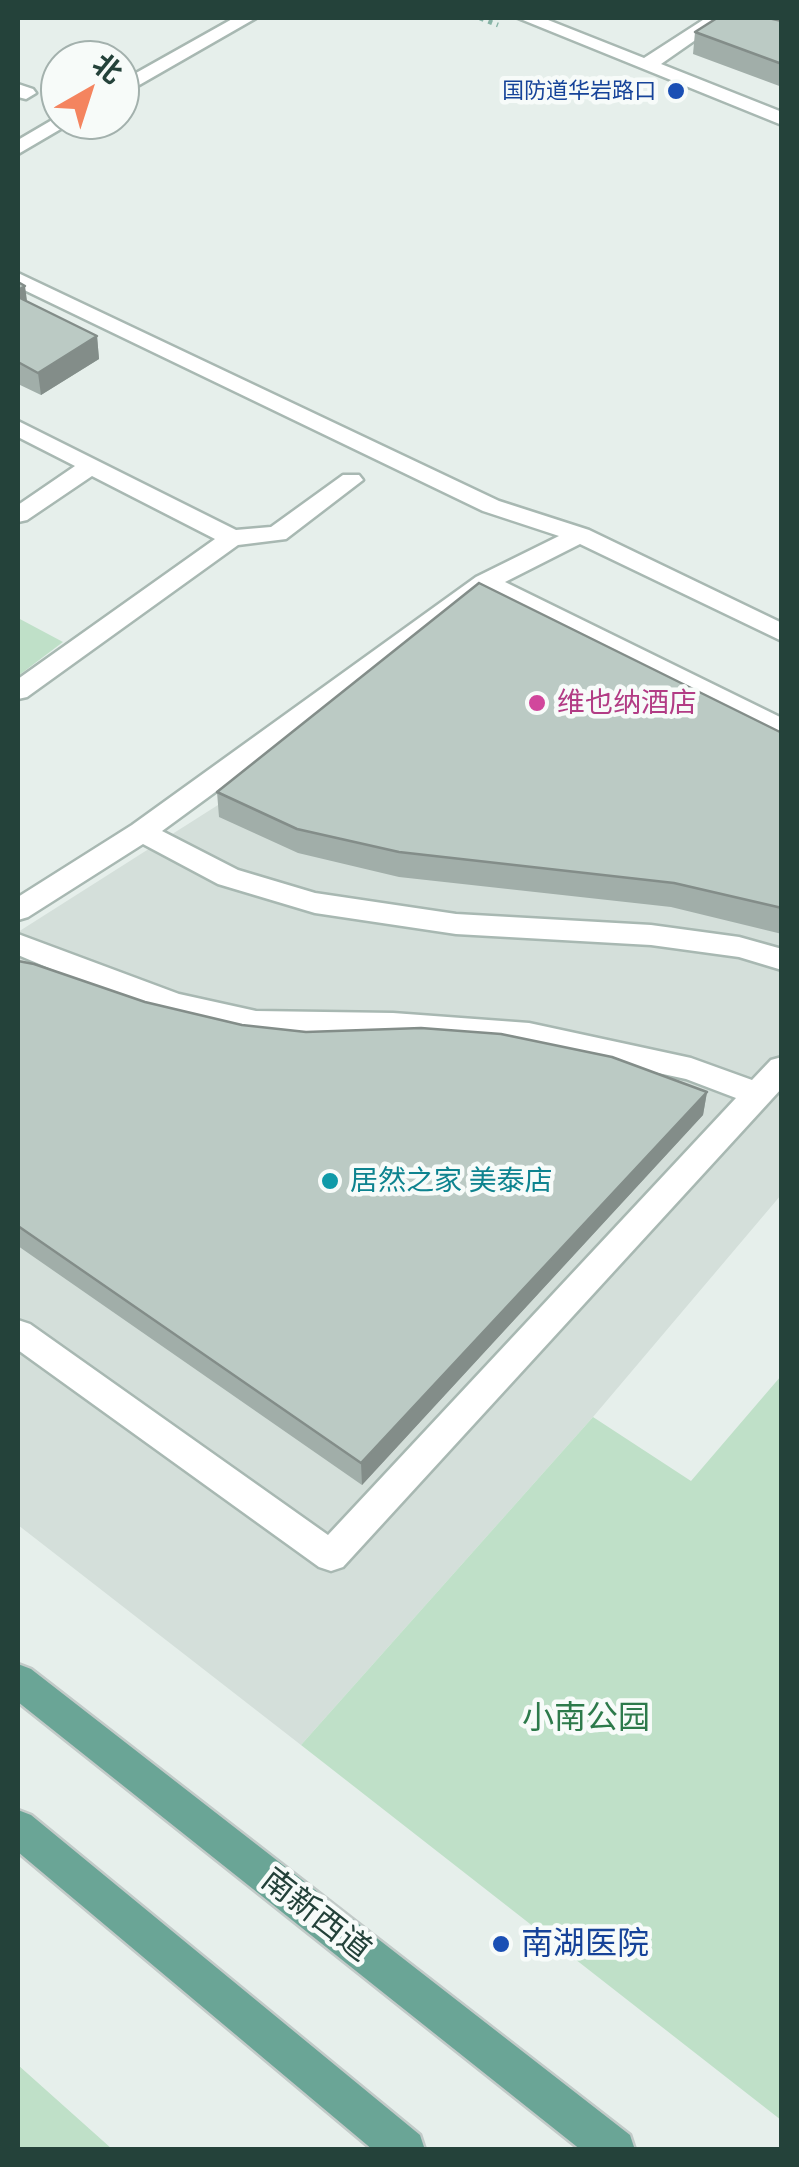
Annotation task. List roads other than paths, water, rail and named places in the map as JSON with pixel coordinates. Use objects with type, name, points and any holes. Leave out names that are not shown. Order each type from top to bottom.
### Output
[{"type":"main road","name":"南新西道","points":[[18,1681],[615,2150]]},
{"type":"main road","points":[[18,1828],[405,2150]]},
{"type":"street","points":[[140,79],[247,18]]},
{"type":"street","points":[[527,18],[782,119]]},
{"type":"street","points":[[646,65],[718,18]]},
{"type":"street","points":[[18,148],[40,135]]},
{"type":"street","points":[[18,280],[490,506],[580,535],[782,632]]},
{"type":"street","points":[[18,428],[232,538]]},
{"type":"street","points":[[18,516],[91,466]]},
{"type":"street","points":[[18,691],[232,538],[277,534],[351,480]]},
{"type":"street","points":[[18,910],[142,832],[485,582],[580,535]]},
{"type":"street","points":[[485,582],[782,730]]},
{"type":"street","points":[[142,832],[228,877],[315,904],[456,924],[651,934],[739,947],[782,960]]},
{"type":"street","points":[[18,944],[158,998],[256,1022],[393,1024],[528,1034],[691,1069],[756,1094]]},
{"type":"street","points":[[18,1333],[331,1556],[782,1068]]},
{"type":"place","name":"国防道华岩路口","points":[[676,91]]},
{"type":"place","name":"维也纳酒店","points":[[537,703]]},
{"type":"place","name":"居然之家 美泰店","points":[[330,1181]]},
{"type":"place","name":"南湖医院","points":[[501,1944]]},
{"type":"park label","name":"小南公园","points":[[586,1718]]}]
